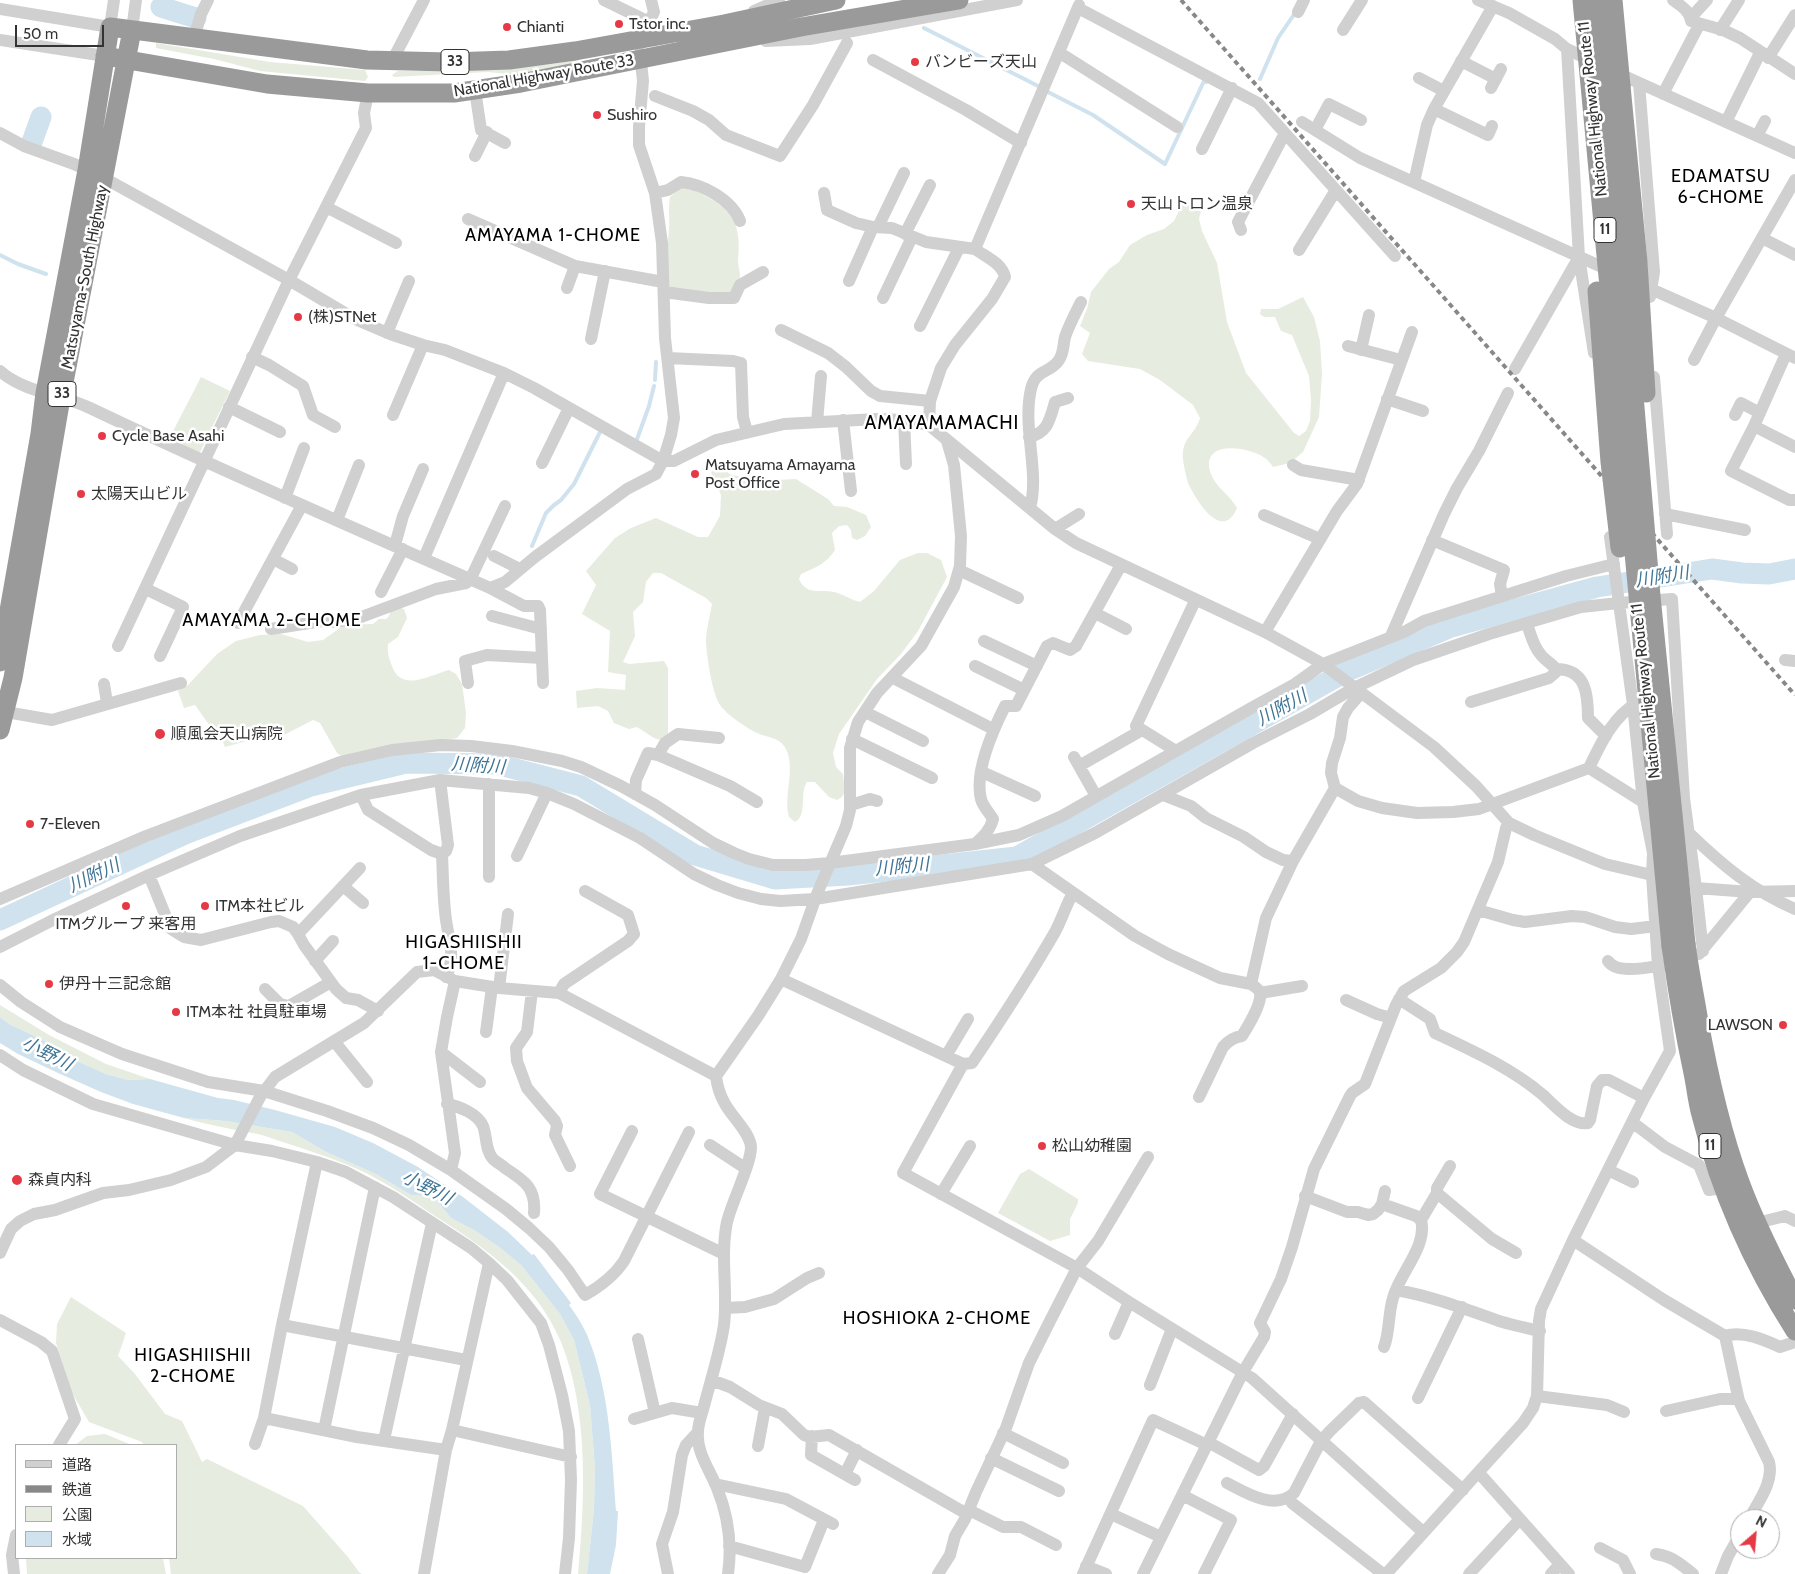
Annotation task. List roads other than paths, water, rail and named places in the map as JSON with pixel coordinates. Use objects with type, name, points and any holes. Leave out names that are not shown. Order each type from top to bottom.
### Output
[{"type":"highway","name":"National Highway Route 33","points":[[127,59],[267,84],[368,93],[454,93],[521,83],[646,40],[727,33],[797,7],[836,0]]},
{"type":"highway","name":"National Highway Route 33","points":[[110,27],[367,60],[449,62],[508,60],[646,40],[800,27],[958,0]]},
{"type":"highway","name":"11","points":[[1575,0],[1575,54],[1610,462],[1633,647],[1661,682]]},
{"type":"highway","name":"National Highway Route 11","points":[[1582,0],[1661,682],[1680,955],[1718,1111],[1732,1186],[1758,1268],[1795,1331]]},
{"type":"highway","name":"National Highway Route 11","points":[[1597,0],[1621,242],[1651,596],[1661,682]]},
{"type":"highway","name":"11","points":[[1612,0],[1616,43],[1627,81],[1656,550],[1664,646],[1661,682]]},
{"type":"highway","name":"Matsuyama-South Highway","points":[[53,395],[110,27]]},
{"type":"highway","name":"Matsuyama-South Highway","points":[[0,662],[53,395],[104,178],[132,30]]},
{"type":"highway","name":"33","points":[[105,56],[127,59]]},
{"type":"highway","name":"Matsuyama-South Highway","points":[[1,717],[13,678],[13,595]]},
{"type":"highway","name":"National Highway Route 11","points":[[1732,1186],[1757,1223],[1776,1266],[1795,1300]]},
{"type":"street","points":[[0,9],[110,27],[114,0]]},
{"type":"street","points":[[132,30],[136,0]]},
{"type":"street","points":[[194,38],[201,14],[208,0]]},
{"type":"street","points":[[392,61],[424,0]]},
{"type":"street","points":[[604,0],[646,40]]},
{"type":"street","points":[[490,588],[505,582],[627,489],[656,474],[664,461],[674,418],[665,338],[662,243],[655,193],[640,145],[639,127],[646,40],[654,12],[651,0]]},
{"type":"street","points":[[727,33],[779,0]]},
{"type":"street","points":[[727,33],[810,40],[1017,0]]},
{"type":"street","points":[[1298,12],[1304,0]]},
{"type":"street","points":[[1344,30],[1362,0]]},
{"type":"street","points":[[1478,0],[1509,13],[1555,39],[1575,54],[1627,81],[1663,94],[1795,153]]},
{"type":"street","points":[[1673,0],[1695,20],[1740,38],[1795,74]]},
{"type":"street","points":[[1663,94],[1695,20],[1696,12],[1707,0]]},
{"type":"street","points":[[1720,30],[1739,0]]},
{"type":"street","points":[[975,249],[1060,53],[1077,3],[1258,103],[1395,256]]},
{"type":"street","points":[[1414,182],[1427,125],[1434,109],[1493,6]]},
{"type":"street","points":[[1726,122],[1764,55],[1795,15]]},
{"type":"street","points":[[0,40],[105,56]]},
{"type":"street","points":[[655,96],[693,111],[709,120],[726,136],[780,156],[813,105],[847,43]]},
{"type":"street","points":[[1575,54],[1616,43]]},
{"type":"street","points":[[1060,53],[1177,127]]},
{"type":"street","points":[[1575,54],[1579,257],[1595,362],[1604,465]]},
{"type":"street","points":[[873,60],[966,110],[1021,143]]},
{"type":"street","points":[[1461,61],[1496,79]]},
{"type":"street","points":[[1419,78],[1444,91]]},
{"type":"street","points":[[1627,81],[1654,272],[1649,304],[1667,534]]},
{"type":"street","points":[[1207,146],[1232,88]]},
{"type":"street","points":[[475,90],[481,130],[506,143]]},
{"type":"street","points":[[118,646],[228,407],[289,280],[366,128],[364,112],[368,93]]},
{"type":"street","points":[[1315,130],[1329,104],[1361,120]]},
{"type":"street","points":[[1434,109],[1488,135],[1492,126]]},
{"type":"street","points":[[1757,136],[1765,121]]},
{"type":"street","points":[[1302,122],[1360,158],[1716,318],[1791,356],[1760,412],[1731,471],[1789,500],[1795,500]]},
{"type":"street","points":[[475,156],[486,132]]},
{"type":"street","points":[[0,133],[24,146],[104,178],[289,280],[355,319],[387,333],[445,350],[504,373],[664,461],[674,461],[716,440],[784,424],[843,420],[904,420],[929,426],[1055,529],[1076,543],[1195,601],[1264,632],[1326,667],[1434,747],[1476,786],[1509,822],[1534,836],[1605,864],[1652,875]]},
{"type":"street","points":[[1241,230],[1238,222],[1285,133]]},
{"type":"street","points":[[849,281],[904,173]]},
{"type":"street","points":[[1694,360],[1795,180]]},
{"type":"street","points":[[655,193],[668,190],[681,182],[690,183],[715,195],[728,204],[737,212],[740,221]]},
{"type":"street","points":[[883,298],[930,185]]},
{"type":"street","points":[[1299,250],[1336,190]]},
{"type":"street","points":[[824,192],[827,210],[856,223],[892,228],[926,242],[975,249],[999,265],[1004,271],[1005,277],[992,299],[946,358],[930,401],[929,426]]},
{"type":"street","points":[[326,206],[396,243]]},
{"type":"street","points":[[468,219],[575,266],[604,271],[709,298],[734,298],[740,285],[763,272]]},
{"type":"street","points":[[1762,238],[1795,255]]},
{"type":"street","points":[[920,326],[959,248]]},
{"type":"street","points":[[1515,369],[1579,257]]},
{"type":"street","points":[[567,288],[575,266]]},
{"type":"street","points":[[591,339],[604,271]]},
{"type":"street","points":[[387,333],[409,281]]},
{"type":"street","points":[[1030,508],[1033,495],[1028,417],[1031,388],[1036,376],[1057,363],[1061,357],[1068,328],[1081,302]]},
{"type":"street","points":[[1361,350],[1369,316]]},
{"type":"street","points":[[782,330],[828,353],[880,396],[930,401]]},
{"type":"street","points":[[1264,632],[1342,502],[1355,490],[1412,332]]},
{"type":"street","points":[[393,415],[423,345]]},
{"type":"street","points":[[1348,346],[1401,360]]},
{"type":"street","points":[[252,357],[303,386],[313,415],[335,427]]},
{"type":"street","points":[[668,358],[733,360],[741,363],[743,417],[746,432]]},
{"type":"street","points":[[0,371],[16,383],[78,402],[203,462],[424,558],[490,588],[524,606],[538,606],[540,610],[543,683]]},
{"type":"street","points":[[424,558],[504,373]]},
{"type":"street","points":[[817,422],[821,376]]},
{"type":"street","points":[[1392,636],[1432,540],[1457,488],[1479,451],[1508,393]]},
{"type":"street","points":[[1029,437],[1042,432],[1051,416],[1055,402],[1068,398]]},
{"type":"street","points":[[1387,399],[1423,411]]},
{"type":"street","points":[[1735,415],[1741,403],[1760,412]]},
{"type":"street","points":[[228,407],[280,432]]},
{"type":"street","points":[[542,463],[569,408]]},
{"type":"street","points":[[843,420],[850,491]]},
{"type":"street","points":[[904,420],[906,464]]},
{"type":"street","points":[[1754,426],[1795,447]]},
{"type":"street","points":[[1602,433],[1659,430]]},
{"type":"street","points":[[1611,540],[1615,509],[1631,473],[1634,432]]},
{"type":"street","points":[[728,1574],[730,1557],[726,1523],[716,1484],[703,1459],[698,1432],[720,1347],[726,1308],[724,1254],[726,1226],[730,1207],[750,1156],[751,1145],[747,1135],[724,1103],[716,1076],[748,1031],[781,979],[801,939],[816,897],[846,826],[850,805],[852,739],[858,722],[878,694],[921,646],[954,587],[959,570],[961,536],[954,465],[947,441]]},
{"type":"street","points":[[285,498],[304,448]]},
{"type":"street","points":[[337,520],[359,465]]},
{"type":"street","points":[[1293,465],[1302,470],[1359,480]]},
{"type":"street","points":[[381,592],[399,547],[403,516],[423,469]]},
{"type":"street","points":[[1605,494],[1633,705],[1643,802],[1653,853],[1652,875],[1656,926],[1680,955]]},
{"type":"street","points":[[238,623],[271,555],[302,505]]},
{"type":"street","points":[[271,629],[322,621],[335,622],[356,619],[436,589],[466,583],[470,580],[505,506]]},
{"type":"street","points":[[1055,529],[1078,514]]},
{"type":"street","points":[[1665,514],[1745,530]]},
{"type":"street","points":[[1264,515],[1320,539]]},
{"type":"street","points":[[1432,540],[1504,570],[1500,584],[1502,596]]},
{"type":"street","points":[[271,555],[292,569]]},
{"type":"street","points":[[494,556],[520,569]]},
{"type":"street","points":[[975,844],[986,834],[993,819],[981,800],[979,789],[986,752],[1005,706],[1016,706],[1046,646],[1050,644],[1066,649],[1074,649],[1121,565]]},
{"type":"street","points":[[0,899],[146,836],[340,762],[392,750],[441,745],[512,751],[562,761],[581,767],[635,794],[675,817],[713,843],[750,859],[773,865],[829,866],[975,844],[1030,831],[1326,667],[1424,621],[1566,576],[1615,566]]},
{"type":"street","points":[[959,570],[1014,592]]},
{"type":"street","points":[[146,588],[183,607],[160,656]]},
{"type":"street","points":[[0,947],[149,875],[240,836],[361,795],[440,780],[529,788],[547,793],[590,812],[640,838],[694,874],[738,893],[761,899],[780,901],[816,897],[1032,864],[1163,795],[1254,743],[1413,660],[1489,634],[1619,598],[1672,599],[1661,682],[1684,798],[1696,888],[1680,955],[1670,1051],[1644,1098],[1573,1240],[1541,1309],[1537,1396],[1533,1408],[1524,1423],[1385,1574],[1292,1503],[1289,1498]]},
{"type":"street","points":[[1176,750],[1136,726],[1195,601]]},
{"type":"street","points":[[1095,613],[1126,629]]},
{"type":"street","points":[[492,616],[541,628]]},
{"type":"street","points":[[1527,624],[1534,645],[1556,670]]},
{"type":"street","points":[[984,641],[1036,666]]},
{"type":"street","points":[[468,683],[465,661],[488,655],[542,658]]},
{"type":"street","points":[[975,666],[1024,690]]},
{"type":"street","points":[[1556,670],[1567,669],[1580,678],[1587,697],[1588,718],[1606,736]]},
{"type":"street","points":[[1471,702],[1549,678],[1556,670]]},
{"type":"street","points":[[893,678],[994,729]]},
{"type":"street","points":[[1335,788],[1370,806],[1418,813],[1480,809],[1589,768],[1606,736],[1619,718],[1661,682]]},
{"type":"street","points":[[1,717],[52,720],[181,683]]},
{"type":"street","points":[[104,684],[107,703]]},
{"type":"street","points":[[1199,1097],[1223,1047],[1235,1037],[1242,1036],[1257,1008],[1255,989],[1266,918],[1293,861],[1335,788],[1331,773],[1332,763],[1340,738],[1343,717],[1355,689]]},
{"type":"street","points":[[865,712],[923,741]]},
{"type":"street","points":[[1096,796],[1077,762],[1142,730]]},
{"type":"street","points":[[658,755],[665,743],[678,734],[720,738]]},
{"type":"street","points":[[852,739],[932,778]]},
{"type":"street","points":[[635,794],[636,780],[648,753],[658,755],[730,786],[757,802]]},
{"type":"street","points":[[1589,768],[1643,802],[1684,798]]},
{"type":"street","points":[[982,772],[1035,796]]},
{"type":"street","points":[[440,780],[448,845],[446,920],[452,947],[442,1052],[456,1154],[450,1170]]},
{"type":"street","points":[[489,784],[489,877]]},
{"type":"street","points":[[517,856],[547,793]]},
{"type":"street","points":[[361,795],[368,810],[431,850],[448,853]]},
{"type":"street","points":[[1163,795],[1191,806],[1206,818],[1266,852],[1283,860],[1293,861]]},
{"type":"street","points":[[850,805],[870,799],[877,801]]},
{"type":"street","points":[[1145,1574],[1161,1537],[1242,1372],[1264,1337],[1260,1323],[1281,1279],[1314,1169],[1350,1096],[1365,1084],[1399,999],[1409,987],[1441,968],[1457,952],[1469,932],[1498,862],[1509,822]]},
{"type":"street","points":[[1689,833],[1755,891],[1795,909]]},
{"type":"street","points":[[1032,864],[1135,936],[1168,954],[1220,978],[1255,989],[1302,986]]},
{"type":"street","points":[[298,934],[360,868]]},
{"type":"street","points":[[149,875],[171,929],[184,937],[201,940],[279,921],[293,927],[315,961],[346,998],[358,1000],[378,1011]]},
{"type":"street","points":[[343,886],[363,903]]},
{"type":"street","points":[[1696,888],[1755,891],[1795,890]]},
{"type":"street","points":[[559,993],[564,984],[628,941],[634,934],[628,915],[585,891]]},
{"type":"street","points":[[1608,961],[1611,966],[1617,968],[1644,968],[1680,955],[1755,891]]},
{"type":"street","points":[[781,979],[963,1064],[972,1063],[1023,986],[1055,932],[1073,893]]},
{"type":"street","points":[[1478,910],[1525,922],[1572,916],[1585,917],[1615,928],[1631,929],[1656,926]]},
{"type":"street","points":[[486,1032],[508,914]]},
{"type":"street","points":[[315,961],[333,941]]},
{"type":"street","points":[[0,1253],[5,1226],[34,1214],[55,1210],[103,1193],[129,1190],[179,1177],[206,1167],[237,1142],[262,1094],[275,1077],[364,1023],[417,972],[434,970],[450,979],[495,988],[559,993],[716,1076]]},
{"type":"street","points":[[265,989],[280,1004],[290,1006],[331,982]]},
{"type":"street","points":[[0,985],[21,1002],[60,1026],[122,1054],[208,1082],[327,1111],[373,1128],[409,1145],[450,1170],[506,1209],[529,1228],[568,1270],[585,1295],[600,1286],[616,1272],[624,1261],[689,1132]]},
{"type":"street","points":[[532,991],[527,1032],[516,1048],[517,1061],[527,1088],[555,1121],[557,1126],[555,1135],[570,1166]]},
{"type":"street","points":[[1399,999],[1430,1019],[1435,1033],[1499,1064],[1543,1095],[1564,1114],[1583,1124],[1588,1123],[1590,1120],[1597,1086],[1602,1080],[1608,1080],[1644,1098]]},
{"type":"street","points":[[1346,1000],[1391,1018]]},
{"type":"street","points":[[946,1056],[968,1019]]},
{"type":"street","points":[[334,1041],[367,1082]]},
{"type":"street","points":[[442,1052],[480,1082]]},
{"type":"street","points":[[0,1055],[23,1070],[93,1104],[272,1152],[317,1162],[346,1172],[393,1198],[471,1248],[489,1262],[541,1323],[549,1344],[562,1395],[569,1431],[571,1457],[569,1538],[565,1574]]},
{"type":"street","points":[[963,1064],[903,1174],[1077,1268],[1252,1378],[1423,1532]]},
{"type":"street","points":[[448,1104],[457,1105],[466,1110],[482,1124],[486,1144],[492,1158],[529,1186],[535,1200],[534,1213]]},
{"type":"street","points":[[1632,1122],[1665,1147],[1699,1165],[1709,1190],[1732,1186]]},
{"type":"street","points":[[632,1130],[600,1194],[724,1254]]},
{"type":"street","points":[[710,1145],[745,1168]]},
{"type":"street","points":[[941,1194],[970,1146]]},
{"type":"street","points":[[938,1574],[950,1555],[955,1536],[968,1512],[1003,1433],[1029,1363],[1077,1268],[1098,1241],[1148,1157]]},
{"type":"street","points":[[255,1444],[264,1418],[317,1162]]},
{"type":"street","points":[[1384,1347],[1388,1334],[1392,1299],[1420,1240],[1421,1220],[1450,1166]]},
{"type":"street","points":[[1608,1170],[1633,1182]]},
{"type":"street","points":[[324,1430],[375,1188]]},
{"type":"street","points":[[1437,1193],[1492,1239],[1516,1252]]},
{"type":"street","points":[[1305,1196],[1348,1212],[1368,1215],[1373,1214],[1383,1197],[1421,1220]]},
{"type":"street","points":[[1757,1223],[1785,1216],[1795,1221]]},
{"type":"street","points":[[384,1440],[432,1223]]},
{"type":"street","points":[[1573,1240],[1664,1300],[1725,1336],[1738,1335],[1760,1339],[1780,1347],[1795,1342]]},
{"type":"street","points":[[424,1574],[446,1450],[489,1262]]},
{"type":"street","points":[[726,1308],[745,1307],[774,1299],[807,1278],[819,1273]]},
{"type":"street","points":[[1396,1290],[1420,1294],[1500,1321],[1540,1331]]},
{"type":"street","points":[[1115,1334],[1129,1302]]},
{"type":"street","points":[[1418,1398],[1462,1307]]},
{"type":"street","points":[[0,1320],[41,1342],[52,1351],[74,1419],[60,1444]]},
{"type":"street","points":[[282,1325],[466,1360]]},
{"type":"street","points":[[1150,1385],[1172,1328]]},
{"type":"street","points":[[1725,1336],[1738,1399],[1769,1462],[1772,1472],[1754,1509]]},
{"type":"street","points":[[638,1339],[655,1413]]},
{"type":"street","points":[[711,1380],[730,1387],[766,1408],[782,1414],[804,1436],[829,1435],[968,1512],[1003,1527],[1021,1527],[1056,1545]]},
{"type":"street","points":[[1537,1396],[1608,1405],[1624,1412]]},
{"type":"street","points":[[1666,1412],[1720,1399],[1738,1399]]},
{"type":"street","points":[[1228,1483],[1253,1496],[1264,1499],[1289,1498],[1294,1493],[1330,1430],[1359,1403],[1364,1402],[1463,1490]]},
{"type":"street","points":[[634,1419],[672,1408],[702,1414]]},
{"type":"street","points":[[758,1446],[766,1408]]},
{"type":"street","points":[[1106,1574],[1084,1570],[1153,1420],[1207,1443],[1259,1470],[1264,1466],[1293,1414]]},
{"type":"street","points":[[264,1418],[446,1450]]},
{"type":"street","points":[[452,1430],[571,1457]]},
{"type":"street","points":[[668,1574],[662,1544],[673,1512],[682,1455],[686,1445],[698,1432]]},
{"type":"street","points":[[1003,1433],[1063,1463]]},
{"type":"street","points":[[812,1436],[811,1455],[850,1477],[857,1450]]},
{"type":"street","points":[[992,1458],[1058,1492]]},
{"type":"street","points":[[1479,1473],[1569,1574]]},
{"type":"street","points":[[716,1484],[786,1499],[828,1522],[805,1567],[729,1546]]},
{"type":"street","points":[[1182,1495],[1231,1520],[1204,1574]]},
{"type":"street","points":[[1111,1514],[1161,1537]]},
{"type":"street","points":[[1469,1574],[1520,1519]]},
{"type":"street","points":[[14,1574],[12,1555],[15,1540]]},
{"type":"street","points":[[1600,1548],[1623,1560],[1630,1574]]},
{"type":"street","points":[[1721,1574],[1730,1552]]},
{"type":"street","points":[[1656,1554],[1668,1556],[1680,1562],[1693,1574]]},
{"type":"street","points":[[1551,1574],[1560,1564]]},
{"type":"water","name":"小野川","points":[[0,1017],[9,1024],[41,1039],[61,1054],[106,1074],[128,1080],[150,1079],[218,1098],[275,1110],[335,1127],[373,1143],[418,1167],[463,1197],[508,1232],[532,1255],[534,1254],[571,1303],[569,1305],[582,1324],[589,1339],[602,1385],[609,1427],[616,1511],[618,1511],[616,1545],[610,1574],[587,1574],[594,1509],[595,1468],[590,1405],[574,1340],[560,1314],[521,1265],[474,1230],[451,1218],[437,1201],[429,1196],[411,1195],[376,1174],[326,1152],[292,1132],[226,1121],[184,1118],[133,1104],[101,1092],[18,1054],[0,1043]]},
{"type":"waterway","points":[[161,7],[196,18]]},
{"type":"waterway","points":[[1260,79],[1278,38],[1295,13]]},
{"type":"waterway","points":[[924,28],[1038,86]]},
{"type":"waterway","points":[[1048,92],[1093,115],[1165,164],[1204,81],[1206,82]]},
{"type":"waterway","points":[[32,142],[41,117]]},
{"type":"waterway","points":[[0,255],[46,274]]},
{"type":"waterway","points":[[655,380],[656,362]]},
{"type":"waterway","points":[[636,442],[654,386]]},
{"type":"waterway","points":[[532,546],[546,513],[561,500],[574,484],[601,430]]},
{"type":"waterway","name":"川附川","points":[[0,920],[185,834],[311,786],[406,763],[496,764],[581,786],[695,855],[775,879],[848,875],[1017,857],[1347,671],[1451,627],[1597,587],[1712,569],[1769,574],[1795,569]]},
{"type":"railway","points":[[1181,0],[1795,695]]},
{"type":"place","name":"Tstor inc.","points":[[619,24]]},
{"type":"place","name":"Chianti","points":[[507,27]]},
{"type":"place","name":"バンビーズ天山","points":[[915,62]]},
{"type":"place","name":"Sushiro","points":[[597,115]]},
{"type":"place","name":"天山トロン温泉","points":[[1131,204]]},
{"type":"place","name":"(株)STNet","points":[[298,317]]},
{"type":"place","name":"Cycle Base Asahi","points":[[102,436]]},
{"type":"place","name":"Matsuyama Amayama Post Office","points":[[695,474]]},
{"type":"place","name":"太陽天山ビル","points":[[81,494]]},
{"type":"place","name":"順風会天山病院","points":[[160,734]]},
{"type":"place","name":"7-Eleven","points":[[30,824]]},
{"type":"place","name":"ITMグループ 来客用","points":[[126,906]]},
{"type":"place","name":"ITM本社ビル","points":[[205,906]]},
{"type":"place","name":"伊丹十三記念館","points":[[49,984]]},
{"type":"place","name":"ITM本社 社員駐車場","points":[[176,1012]]},
{"type":"place","name":"LAWSON","points":[[1783,1025]]},
{"type":"place","name":"松山幼稚園","points":[[1042,1146]]},
{"type":"place","name":"森貞内科","points":[[17,1180]]},
{"type":"district","name":"EDAMATSU 6-CHOME","points":[[1721,187]]},
{"type":"district","name":"AMAYAMA 1-CHOME","points":[[553,236]]},
{"type":"district","name":"AMAYAMAMACHI","points":[[942,423]]},
{"type":"district","name":"AMAYAMA 2-CHOME","points":[[272,621]]},
{"type":"district","name":"HIGASHIISHII 1-CHOME","points":[[464,953]]},
{"type":"district","name":"HOSHIOKA 2-CHOME","points":[[937,1319]]},
{"type":"district","name":"HIGASHIISHII 2-CHOME","points":[[193,1366]]}]
